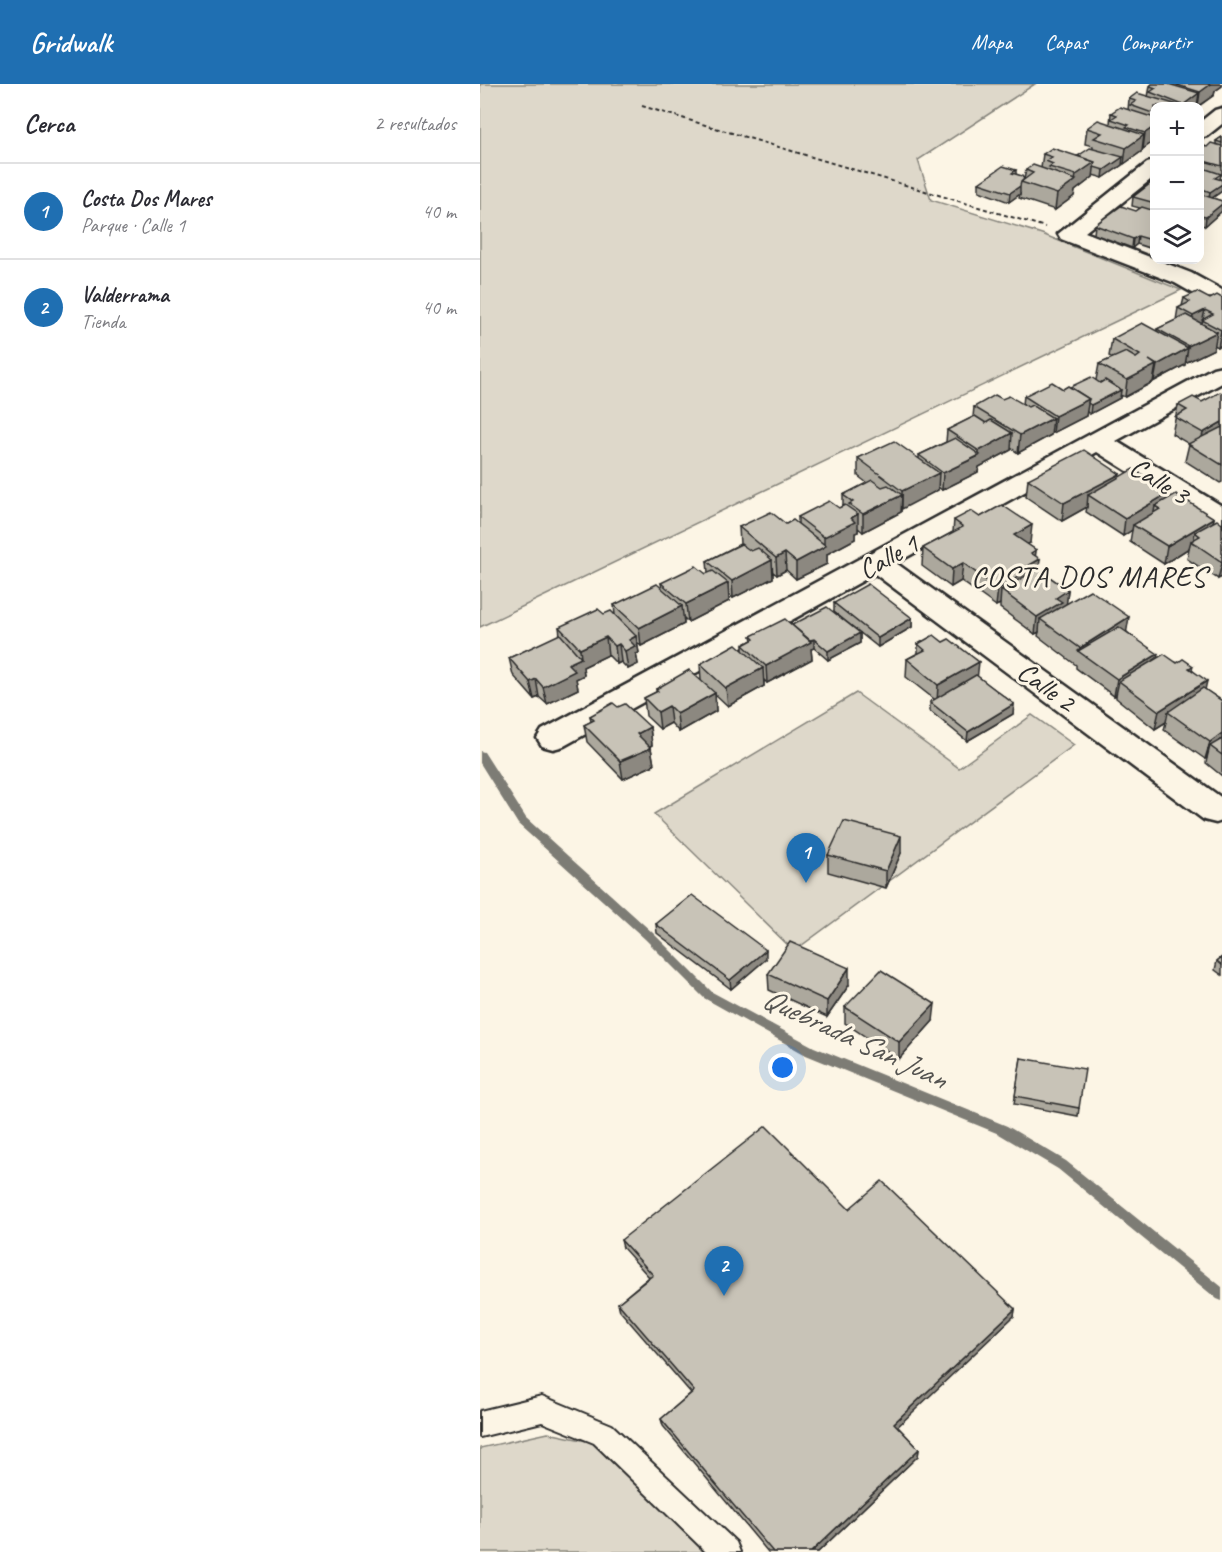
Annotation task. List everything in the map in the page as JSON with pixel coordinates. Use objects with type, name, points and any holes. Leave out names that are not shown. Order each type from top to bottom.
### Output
[{"type":"street","points":[[1204,129],[1222,114]]},
{"type":"street","points":[[1069,234],[1150,171]]},
{"type":"street","points":[[1069,234],[1183,278],[1222,300]]},
{"type":"street","name":"Calle 1","points":[[553,738],[1222,373]]},
{"type":"street","name":"Calle 3","points":[[1098,441],[1222,518]]},
{"type":"street","name":"Calle 2","points":[[877,562],[1216,811]]},
{"type":"lane","points":[[480,1424],[542,1409],[603,1434],[726,1552]]},
{"type":"path","points":[[642,106],[1069,234]]},
{"type":"shaded area","points":[[480,84],[1035,84],[918,160],[931,200],[1042,234],[1181,290],[480,627]]},
{"type":"shaded area","points":[[856,693],[959,768],[1032,715],[1074,745],[794,951],[654,814]]},
{"type":"shaded area","points":[[548,1433],[606,1445],[716,1552],[480,1552],[480,1448]]},
{"type":"building","points":[[1168,84],[1199,93],[1187,102],[1175,102],[1150,92],[1156,88],[1150,86]]},
{"type":"building","points":[[1174,84],[1211,84],[1200,92]]},
{"type":"building","points":[[1137,93],[1167,102],[1150,102],[1150,112],[1130,105],[1136,101],[1129,99]]},
{"type":"building","points":[[1120,107],[1150,116],[1150,130],[1145,133],[1126,127],[1129,125],[1111,119],[1117,115],[1111,113]]},
{"type":"building","points":[[1098,120],[1144,135],[1126,148],[1094,138],[1102,133],[1087,128]]},
{"type":"building","points":[[1211,143],[1222,146],[1222,166],[1204,161],[1204,146],[1207,147]]},
{"type":"building","points":[[1052,148],[1095,162],[1076,175],[1049,167],[1053,164],[1046,161],[1052,157],[1043,154]]},
{"type":"building","points":[[1090,148],[1123,157],[1104,170],[1094,167],[1095,162],[1078,156]]},
{"type":"building","points":[[1033,165],[1076,180],[1057,194],[1021,182],[1033,173],[1026,170]]},
{"type":"building","points":[[1003,166],[1016,170],[1012,173],[1022,176],[1024,179],[1020,186],[1010,193],[979,183]]},
{"type":"building","points":[[1204,168],[1221,174],[1215,178],[1222,180],[1222,184],[1210,192],[1204,190]]},
{"type":"building","points":[[1150,184],[1150,202],[1133,197]]},
{"type":"building","points":[[1204,195],[1222,201],[1222,204],[1204,217]]},
{"type":"building","points":[[1121,206],[1136,211],[1142,207],[1150,209],[1150,240],[1138,236],[1133,239],[1095,225]]},
{"type":"building","points":[[1197,292],[1210,299],[1217,295],[1222,298],[1222,330],[1202,320],[1213,314],[1205,310],[1193,316],[1178,308],[1190,302],[1184,298]]},
{"type":"building","points":[[1186,315],[1217,332],[1188,346],[1157,329]]},
{"type":"building","points":[[1142,323],[1188,348],[1157,365],[1149,360],[1156,365],[1127,380],[1099,364],[1126,352],[1136,358],[1140,355],[1112,339]]},
{"type":"building","points":[[1091,377],[1100,383],[1105,380],[1121,390],[1091,405],[1088,403],[1089,399],[1070,387]]},
{"type":"building","points":[[1052,382],[1063,389],[1068,386],[1089,399],[1055,416],[1024,396]]},
{"type":"building","points":[[1222,393],[1222,422],[1203,433],[1175,417],[1187,410],[1178,405],[1193,397],[1202,402]]},
{"type":"building","points":[[995,395],[1002,399],[1009,396],[1028,407],[1032,405],[1053,418],[1020,435],[974,407]]},
{"type":"building","points":[[975,416],[986,423],[991,420],[1012,433],[979,451],[947,430]]},
{"type":"building","points":[[1222,427],[1222,465],[1188,444]]},
{"type":"building","points":[[955,438],[980,455],[943,473],[919,455]]},
{"type":"building","points":[[894,441],[939,473],[902,491],[858,458]]},
{"type":"building","points":[[1084,450],[1120,474],[1064,503],[1028,479]]},
{"type":"building","points":[[1133,469],[1170,492],[1125,519],[1088,495]]},
{"type":"building","points":[[872,480],[882,487],[888,485],[902,495],[863,514],[849,504],[853,502],[843,495]]},
{"type":"building","points":[[1176,494],[1214,518],[1167,546],[1133,525],[1160,509],[1155,506]]},
{"type":"building","points":[[829,501],[839,508],[845,505],[858,514],[851,518],[855,522],[824,537],[798,517]]},
{"type":"building","points":[[1002,505],[1032,525],[1014,535],[1036,550],[1031,553],[1040,559],[1019,571],[1023,574],[998,589],[963,563],[952,569],[923,548],[963,527],[954,520],[971,511],[980,517]]},
{"type":"building","points":[[771,512],[786,524],[793,520],[826,546],[796,562],[785,553],[776,558],[739,527]]},
{"type":"building","points":[[1217,520],[1222,524],[1222,562],[1191,541],[1200,536],[1195,532]]},
{"type":"building","points":[[741,544],[751,551],[758,548],[772,560],[732,581],[707,561]]},
{"type":"building","points":[[696,566],[706,574],[713,571],[728,583],[686,604],[661,583]]},
{"type":"building","points":[[1038,569],[1068,590],[1056,598],[1062,602],[1037,617],[1001,590]]},
{"type":"building","points":[[657,584],[682,606],[639,628],[614,605]]},
{"type":"building","points":[[868,584],[912,618],[878,638],[834,603]]},
{"type":"building","points":[[1090,590],[1129,617],[1080,648],[1040,619]]},
{"type":"building","points":[[827,607],[860,633],[828,651],[792,625]]},
{"type":"building","points":[[598,609],[604,614],[611,611],[636,636],[629,640],[635,646],[625,651],[619,644],[615,646],[606,637],[580,649],[559,627]]},
{"type":"building","points":[[785,619],[811,642],[766,666],[743,645],[754,639],[751,636]]},
{"type":"building","points":[[1119,627],[1158,654],[1117,679],[1078,651]]},
{"type":"building","points":[[560,634],[581,658],[568,664],[575,671],[543,687],[536,679],[530,682],[509,658]]},
{"type":"building","points":[[934,635],[943,642],[949,639],[979,662],[938,685],[907,659],[925,650],[918,644]]},
{"type":"building","points":[[736,644],[763,668],[726,688],[700,664]]},
{"type":"building","points":[[1164,654],[1177,663],[1183,659],[1193,666],[1189,668],[1207,681],[1159,711],[1119,681]]},
{"type":"building","points":[[689,670],[715,693],[677,714],[669,706],[658,712],[644,698],[658,691],[656,689]]},
{"type":"building","points":[[976,675],[1014,704],[968,732],[930,702]]},
{"type":"building","points":[[1203,688],[1222,701],[1222,733],[1210,742],[1168,712]]},
{"type":"building","points":[[613,703],[618,707],[625,704],[650,727],[637,734],[651,748],[620,761],[584,725],[594,720],[590,716]]},
{"type":"building","points":[[1222,739],[1222,755],[1210,746]]},
{"type":"building","points":[[844,821],[901,836],[886,871],[828,855]]},
{"type":"building","points":[[692,895],[766,950],[730,980],[656,924]]},
{"type":"building","points":[[790,942],[849,968],[827,1001],[768,974]]},
{"type":"building","points":[[881,970],[935,1004],[899,1042],[845,1007]]},
{"type":"building","points":[[1021,1058],[1085,1069],[1079,1108],[1015,1096]]},
{"type":"building","points":[[766,1126],[849,1209],[882,1181],[1015,1309],[894,1423],[919,1449],[811,1552],[773,1552],[661,1419],[694,1391],[618,1303],[653,1275],[621,1240]]},
{"type":"waterway","name":"Quebrada San Juan","points":[[480,755],[522,821],[649,936],[708,995],[810,1051],[1003,1130],[1062,1165],[1222,1295]]},
{"type":"place","name":"Costa Dos Mares","points":[[806,883]]},
{"type":"place","name":"Valderrama","points":[[724,1296]]},
{"type":"district","name":"COSTA DOS MARES","points":[[1089,576]]}]
